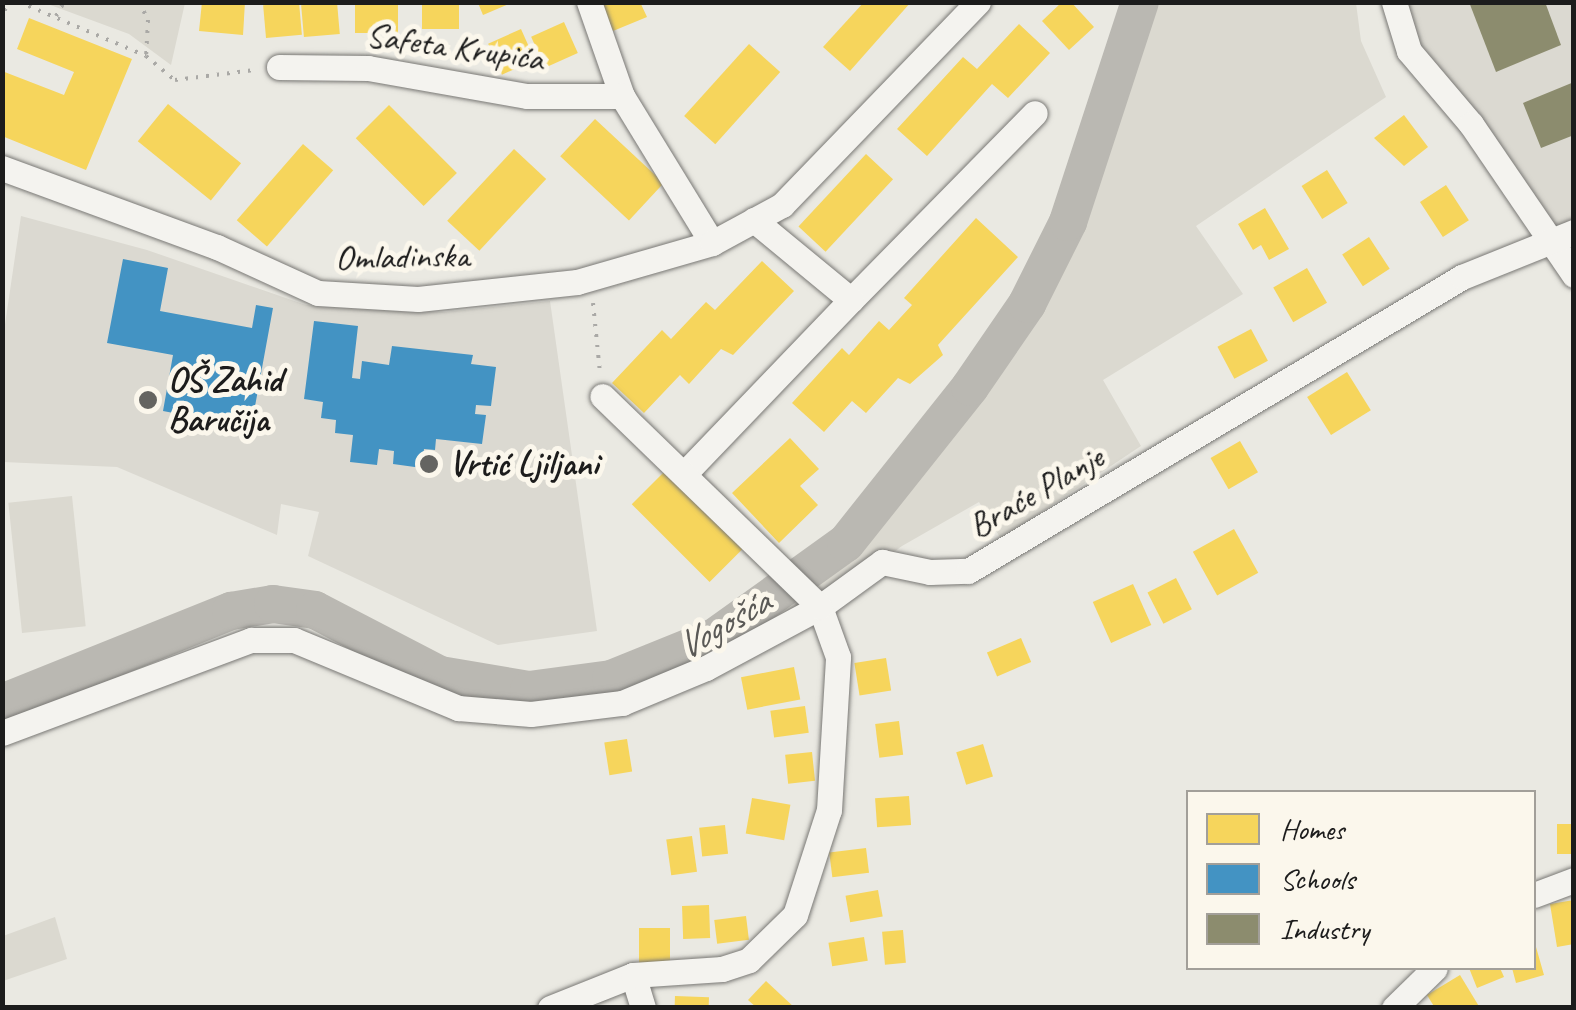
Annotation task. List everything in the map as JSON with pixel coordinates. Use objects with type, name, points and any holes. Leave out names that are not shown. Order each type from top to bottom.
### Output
[{"type":"street","name":"Safeta Krupića","points":[[589,2],[622,96],[712,243]]},
{"type":"street","name":"Omladinska","points":[[2,168],[217,247],[318,293],[418,298],[590,278],[712,243],[782,205],[978,2]]},
{"type":"street","points":[[1394,2],[1410,51],[1563,237],[1574,275]]},
{"type":"street","name":"Safeta Krupića","points":[[279,67],[368,68],[527,96],[622,96]]},
{"type":"street","points":[[684,474],[1035,113]]},
{"type":"street","points":[[754,220],[850,300]]},
{"type":"street","name":"Braće Planje","points":[[2,733],[251,640],[294,640],[458,708],[579,712],[665,686],[882,562],[930,572],[968,570],[1462,277],[1563,237]]},
{"type":"street","points":[[550,1008],[633,975],[722,969],[750,960],[795,915],[829,810],[838,656],[813,601],[602,396]]},
{"type":"street","points":[[1536,894],[1574,880]]},
{"type":"street","points":[[1394,1008],[1433,970]]},
{"type":"street","points":[[633,975],[643,1008]]},
{"type":"path","points":[[2,22],[8,2]]},
{"type":"path","points":[[19,2],[146,56],[175,80],[279,67]]},
{"type":"path","points":[[56,16],[64,2]]},
{"type":"path","points":[[139,2],[148,20],[146,56]]},
{"type":"path","points":[[590,278],[602,396]]},
{"type":"shaded area","points":[[45,3],[185,3],[171,65],[129,34]]},
{"type":"shaded area","points":[[1140,3],[1356,3],[1361,41],[1386,97],[1196,226],[1243,294],[1103,380],[1141,446],[1001,539],[979,502],[902,546],[820,607],[579,712],[574,687],[662,663],[715,637],[817,569],[846,543],[970,387],[1027,304],[1068,222]]},
{"type":"shaded area","points":[[1394,3],[1573,3],[1573,232],[1552,241],[1409,51]]},
{"type":"shaded area","points":[[21,216],[147,250],[306,305],[445,312],[550,301],[597,631],[498,645],[308,556],[319,512],[281,504],[277,535],[117,467],[3,462],[3,338]]},
{"type":"shaded area","points":[[72,496],[86,626],[22,633],[8,503]]},
{"type":"shaded area","points":[[55,917],[67,959],[3,981],[3,936]]},
{"type":"building: Homes","points":[[202,2],[245,2],[243,35],[199,31]]},
{"type":"building: Homes","points":[[299,2],[302,35],[266,38],[263,5]]},
{"type":"building: Homes","points":[[337,2],[340,34],[304,37],[301,5]]},
{"type":"building: Homes","points":[[355,2],[398,2],[398,33],[355,33]]},
{"type":"building: Homes","points":[[422,2],[459,2],[459,29],[422,29]]},
{"type":"building: Homes","points":[[600,2],[640,2],[647,17],[613,31]]},
{"type":"building: Homes","points":[[864,2],[911,2],[850,71],[823,47]]},
{"type":"building: Homes","points":[[1062,2],[1071,2],[1094,27],[1069,50],[1042,21]]},
{"type":"building: Homes","points":[[478,3],[511,3],[483,15]]},
{"type":"building: Homes","points":[[29,18],[132,59],[86,170],[2,136],[2,71],[64,95],[74,72],[17,49]]},
{"type":"building: Homes","points":[[564,22],[578,53],[545,68],[531,37]]},
{"type":"building: Homes","points":[[1019,24],[1050,53],[1008,98],[992,84],[927,156],[897,129],[963,57],[977,69]]},
{"type":"building: Homes","points":[[521,29],[535,60],[502,75],[488,44]]},
{"type":"building: Homes","points":[[749,44],[780,72],[715,144],[684,116]]},
{"type":"building: Homes","points":[[168,104],[241,163],[211,200],[138,141]]},
{"type":"building: Homes","points":[[389,105],[457,173],[424,206],[356,138]]},
{"type":"building: Homes","points":[[1404,115],[1428,147],[1404,166],[1374,138]]},
{"type":"building: Homes","points":[[595,119],[664,183],[629,220],[560,156]]},
{"type":"building: Homes","points":[[303,144],[333,170],[267,246],[237,220]]},
{"type":"building: Homes","points":[[514,149],[546,179],[479,251],[447,221]]},
{"type":"building: Homes","points":[[866,154],[893,179],[826,252],[798,226]]},
{"type":"building: Homes","points":[[1327,170],[1348,203],[1322,219],[1302,186]]},
{"type":"building: Homes","points":[[1446,185],[1469,220],[1443,237],[1420,202]]},
{"type":"building: Homes","points":[[1265,208],[1289,249],[1269,260],[1261,245],[1253,250],[1238,224]]},
{"type":"building: Homes","points":[[976,218],[1018,257],[938,345],[943,355],[910,384],[898,378],[866,413],[852,401],[824,432],[792,403],[842,348],[849,355],[879,321],[889,330],[912,305],[904,298]]},
{"type":"building: Homes","points":[[1369,237],[1390,269],[1363,286],[1342,254]]},
{"type":"building: Homes","points":[[762,261],[794,291],[733,355],[721,349],[689,384],[680,375],[644,413],[612,383],[662,330],[671,339],[706,302],[715,310]]},
{"type":"building: Homes","points":[[1307,268],[1327,303],[1293,322],[1273,288]]},
{"type":"building: Homes","points":[[1251,329],[1268,361],[1234,379],[1217,347]]},
{"type":"building: Homes","points":[[1347,372],[1371,410],[1331,435],[1307,397]]},
{"type":"building: Homes","points":[[790,438],[819,469],[800,486],[818,505],[779,543],[732,493]]},
{"type":"building: Homes","points":[[1240,441],[1258,472],[1229,489],[1211,458]]},
{"type":"building: Homes","points":[[665,471],[743,549],[710,582],[632,504]]},
{"type":"building: Homes","points":[[1234,529],[1258,573],[1217,596],[1193,552]]},
{"type":"building: Homes","points":[[1176,578],[1192,609],[1163,624],[1147,593]]},
{"type":"building: Homes","points":[[1133,584],[1151,625],[1111,643],[1093,602]]},
{"type":"building: Homes","points":[[1021,638],[1031,662],[997,676],[987,652]]},
{"type":"building: Homes","points":[[886,658],[891,691],[860,696],[854,663]]},
{"type":"building: Homes","points":[[794,667],[800,699],[747,710],[741,677]]},
{"type":"building: Homes","points":[[805,706],[809,733],[774,738],[770,711]]},
{"type":"building: Homes","points":[[899,721],[903,755],[879,758],[875,724]]},
{"type":"building: Homes","points":[[627,739],[632,772],[609,775],[604,743]]},
{"type":"building: Homes","points":[[983,744],[993,777],[966,785],[956,752]]},
{"type":"building: Homes","points":[[812,752],[815,781],[788,784],[785,755]]},
{"type":"building: Homes","points":[[909,796],[911,825],[877,827],[875,798]]},
{"type":"building: Homes","points":[[752,798],[790,805],[784,840],[746,833]]},
{"type":"building: Homes","points":[[1557,824],[1574,824],[1574,854],[1557,854]]},
{"type":"building: Homes","points":[[725,825],[728,854],[702,857],[699,828]]},
{"type":"building: Homes","points":[[692,836],[697,872],[671,875],[666,840]]},
{"type":"building: Homes","points":[[866,848],[869,873],[832,877],[829,853]]},
{"type":"building: Homes","points":[[878,890],[883,917],[850,922],[846,896]]},
{"type":"building: Homes","points":[[1574,900],[1574,944],[1557,947],[1550,904]]},
{"type":"building: Homes","points":[[709,905],[710,938],[683,939],[682,906]]},
{"type":"building: Homes","points":[[746,916],[749,940],[717,944],[714,920]]},
{"type":"building: Homes","points":[[639,928],[670,928],[670,964],[639,964]]},
{"type":"building: Homes","points":[[903,930],[906,963],[885,965],[882,932]]},
{"type":"building: Homes","points":[[864,937],[868,961],[832,966],[828,943]]},
{"type":"building: Homes","points":[[1536,947],[1544,975],[1516,983],[1513,970],[1536,970]]},
{"type":"building: Homes","points":[[1470,970],[1501,970],[1504,977],[1477,988]]},
{"type":"building: Homes","points":[[1460,975],[1480,1008],[1435,1008],[1427,995]]},
{"type":"building: Homes","points":[[766,981],[795,1008],[757,1008],[748,1000]]},
{"type":"building: Homes","points":[[675,996],[709,997],[709,1008],[675,1008]]},
{"type":"building: Schools","points":[[123,259],[168,268],[160,311],[252,328],[256,305],[273,308],[251,428],[163,411],[173,355],[107,343]]},
{"type":"building: Schools","points":[[314,321],[358,326],[352,378],[360,379],[362,361],[389,365],[392,346],[473,355],[471,364],[496,367],[491,406],[476,405],[475,414],[486,415],[482,444],[436,439],[435,450],[424,449],[422,468],[393,464],[394,451],[379,449],[377,465],[350,462],[353,435],[335,433],[336,420],[321,418],[323,402],[304,399]]},
{"type":"building: Industry","points":[[1469,2],[1545,2],[1561,45],[1496,72]]},
{"type":"building: Industry","points":[[1574,82],[1574,135],[1541,148],[1523,103]]},
{"type":"waterway","name":"Vogošća","points":[[2,703],[231,611],[273,604],[315,610],[440,675],[529,690],[611,679],[715,637],[846,543],[970,387],[1027,304],[1068,222],[1140,2]]},
{"type":"place","name":"OŠ Zahid Baručija","points":[[148,400]]},
{"type":"place","name":"Vrtić Ljiljani","points":[[429,464]]}]
